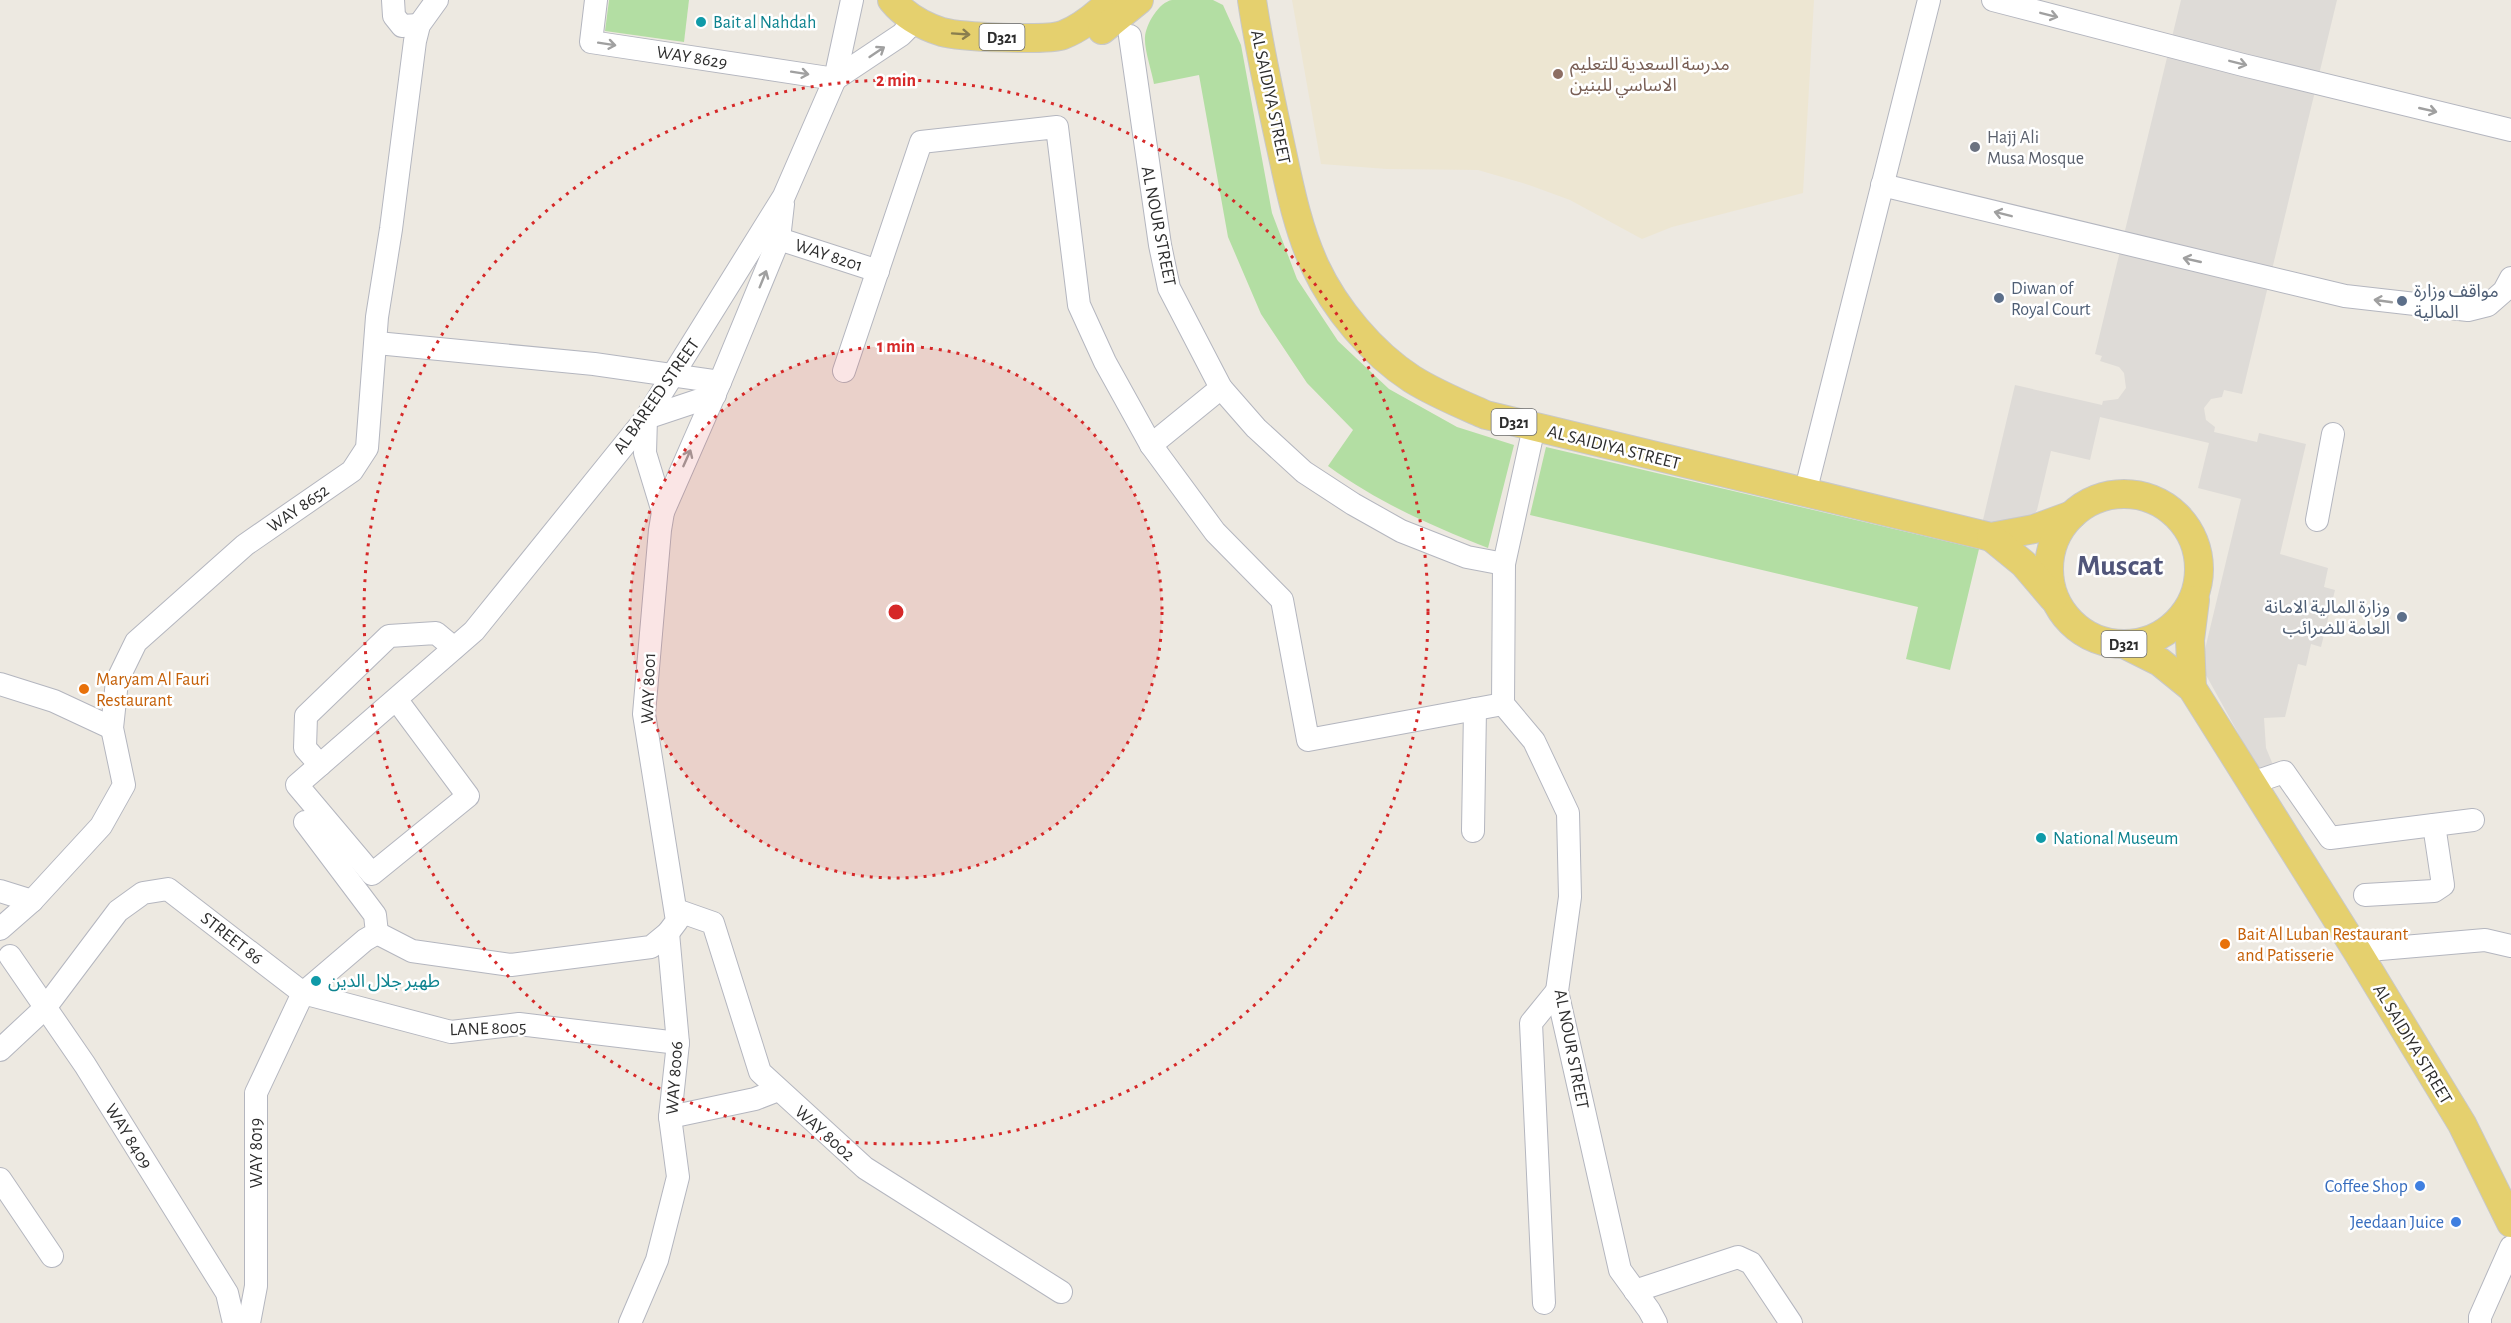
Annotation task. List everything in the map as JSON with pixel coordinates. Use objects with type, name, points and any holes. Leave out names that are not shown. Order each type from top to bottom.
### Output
[{"type":"main road","name":"D321","points":[[892,0],[915,21],[944,33],[1027,39],[1061,35],[1081,36],[1105,28],[1139,0]]},
{"type":"main road","name":"D321","points":[[1061,35],[1084,23],[1112,0]]},
{"type":"main road","name":"D321","points":[[1234,0],[1258,44]]},
{"type":"main road","name":"AL SAIDIYA STREET","points":[[1252,0],[1258,44],[1295,209],[1315,266],[1334,299],[1381,354],[1411,378],[1447,399],[1486,415],[1990,537],[2034,529],[2072,515]]},
{"type":"main road","name":"D321","points":[[2132,495],[2157,502],[2172,511],[2189,533],[2198,558],[2197,586],[2187,609],[2171,628],[2149,640],[2124,644],[2103,641],[2083,632],[2072,623],[2055,600],[2050,585],[2050,555],[2058,533],[2072,515],[2106,496],[2132,495]]},
{"type":"main road","name":"AL SAIDIYA STREET","points":[[1990,537],[2024,564],[2055,600]]},
{"type":"main road","name":"AL SAIDIYA STREET","points":[[2193,688],[2190,640],[2197,586]]},
{"type":"main road","name":"AL SAIDIYA STREET","points":[[2124,644],[2160,662],[2193,688],[2462,1124],[2511,1223]]},
{"type":"street","points":[[393,0],[394,16],[402,26],[418,25]]},
{"type":"street","name":"WAY 8652","points":[[0,929],[32,901],[101,826],[124,785],[112,728],[117,681],[136,642],[245,545],[352,471],[367,448],[377,343],[377,318],[418,25],[437,0]]},
{"type":"street","name":"WAY 8629","points":[[596,0],[591,42],[835,79]]},
{"type":"street","name":"AL BAREED STREET","points":[[396,699],[468,796],[372,874],[297,785],[474,631],[646,418],[784,196],[835,79],[852,0]]},
{"type":"street","points":[[1805,493],[1929,0]]},
{"type":"street","points":[[1993,0],[2243,65],[2511,130]]},
{"type":"street","points":[[835,79],[901,35],[915,21]]},
{"type":"street","name":"AL NOUR STREET","points":[[1130,36],[1155,210],[1169,288],[1221,388],[1256,428],[1304,472],[1353,504],[1401,531],[1467,556],[1504,564]]},
{"type":"street","points":[[844,371],[921,142],[1057,127],[1079,305],[1105,362],[1151,445],[1215,532],[1282,600],[1308,740],[1503,704],[1504,564],[1534,427]]},
{"type":"street","points":[[1882,185],[2345,296],[2468,310],[2488,305],[2504,291],[2511,278]]},
{"type":"street","name":"WAY 8001","points":[[668,933],[677,921],[676,910],[644,714],[663,512],[779,239],[784,196]]},
{"type":"street","name":"WAY 8201","points":[[779,239],[878,271]]},
{"type":"street","points":[[377,343],[594,364],[674,375],[717,389]]},
{"type":"street","points":[[1151,445],[1221,388]]},
{"type":"street","points":[[663,512],[645,453],[646,418],[717,389]]},
{"type":"street","points":[[2317,520],[2333,434]]},
{"type":"street","points":[[320,765],[305,748],[306,716],[389,636],[436,633],[454,648]]},
{"type":"street","points":[[0,684],[54,701],[112,728]]},
{"type":"street","name":"AL NOUR STREET","points":[[1503,704],[1534,741],[1568,813],[1570,897],[1557,991],[1620,1270],[1656,1323]]},
{"type":"street","points":[[1473,831],[1474,710]]},
{"type":"street","points":[[2252,783],[2284,772],[2330,838],[2473,820]]},
{"type":"street","points":[[305,822],[375,915],[377,933]]},
{"type":"street","points":[[2365,895],[2434,891],[2443,885],[2433,825]]},
{"type":"street","name":"STREET 86","points":[[0,1050],[45,1008],[118,911],[142,893],[168,889],[303,993]]},
{"type":"street","points":[[0,891],[32,901]]},
{"type":"street","name":"WAY 8002","points":[[676,910],[714,923],[760,1072],[778,1090],[865,1168],[1061,1292]]},
{"type":"street","points":[[377,933],[412,951],[511,965],[651,947],[668,933]]},
{"type":"street","points":[[303,993],[365,940],[377,933]]},
{"type":"street","name":"WAY 8006","points":[[630,1323],[657,1260],[678,1177],[670,1116],[678,1043],[668,933]]},
{"type":"street","points":[[2357,951],[2485,940],[2511,946]]},
{"type":"street","name":"WAY 8409","points":[[10,956],[85,1065],[227,1293],[234,1323]]},
{"type":"street","points":[[1544,1303],[1531,1023],[1557,991]]},
{"type":"street","name":"LANE 8005","points":[[303,993],[452,1032],[519,1024],[678,1043]]},
{"type":"street","name":"WAY 8019","points":[[249,1323],[256,1286],[256,1093],[303,993]]},
{"type":"street","points":[[670,1116],[755,1099],[778,1090]]},
{"type":"street","points":[[0,1179],[52,1257]]},
{"type":"street","points":[[2480,1323],[2480,1317],[2511,1247]]},
{"type":"street","points":[[1635,1291],[1738,1257],[1751,1263],[1791,1323]]},
{"type":"shaded area","name":"مدرسة السعدية للتعليم الاساسي للبنين","points":[[1292,0],[1814,0],[1803,193],[1672,227],[1642,239],[1570,200],[1478,170],[1387,169],[1321,164]]},
{"type":"shaded area","points":[[2181,0],[2337,0],[2242,394],[2224,390],[2222,397],[2211,399],[2204,408],[2206,420],[2215,427],[2214,432],[2257,442],[2259,433],[2306,444],[2280,554],[2328,568],[2324,587],[2335,590],[2321,647],[2311,644],[2306,666],[2298,664],[2285,717],[2264,718],[2266,748],[2276,772],[2263,778],[2201,666],[2241,499],[2198,488],[2209,443],[2100,417],[2090,460],[2051,451],[2037,510],[2030,520],[1982,524],[2015,385],[2102,405],[2103,401],[2118,399],[2126,388],[2124,373],[2119,367],[2100,361],[2102,356],[2095,354]]},
{"type":"green space","points":[[609,0],[689,0],[684,42],[605,31]]},
{"type":"green space","points":[[1172,0],[1213,0],[1223,5],[1241,45],[1272,213],[1297,279],[1338,341],[1389,389],[1457,427],[1514,445],[1488,548],[1405,512],[1366,491],[1328,466],[1353,430],[1307,383],[1261,314],[1228,237],[1199,75],[1154,84],[1146,48],[1146,32],[1158,9]]},
{"type":"green space","points":[[1546,447],[1979,549],[1950,670],[1906,659],[1918,607],[1530,515]]},
{"type":"place","name":"Bait al Nahdah","points":[[701,22]]},
{"type":"place","name":"مدرسة السعدية للتعليم الاساسي للبنين","points":[[1558,74]]},
{"type":"place","name":"Hajj Ali Musa Mosque","points":[[1975,147]]},
{"type":"place","name":"Diwan of Royal Court","points":[[1999,298]]},
{"type":"place","name":"َمواقف وزارة المالية","points":[[2402,301]]},
{"type":"place","name":"وزارة المالية الامانة العامة للضرائب","points":[[2402,617]]},
{"type":"place","name":"Maryam Al Fauri Restaurant","points":[[84,689]]},
{"type":"place","name":"National Museum","points":[[2041,838]]},
{"type":"place","name":"Bait Al Luban Restaurant and Patisserie","points":[[2225,944]]},
{"type":"place","name":"طهير جلال الدين","points":[[316,981]]},
{"type":"place","name":"Coffee Shop","points":[[2420,1186]]},
{"type":"place","name":"Jeedaan Juice","points":[[2456,1222]]},
{"type":"district","name":"Muscat","points":[[2120,565]]}]
